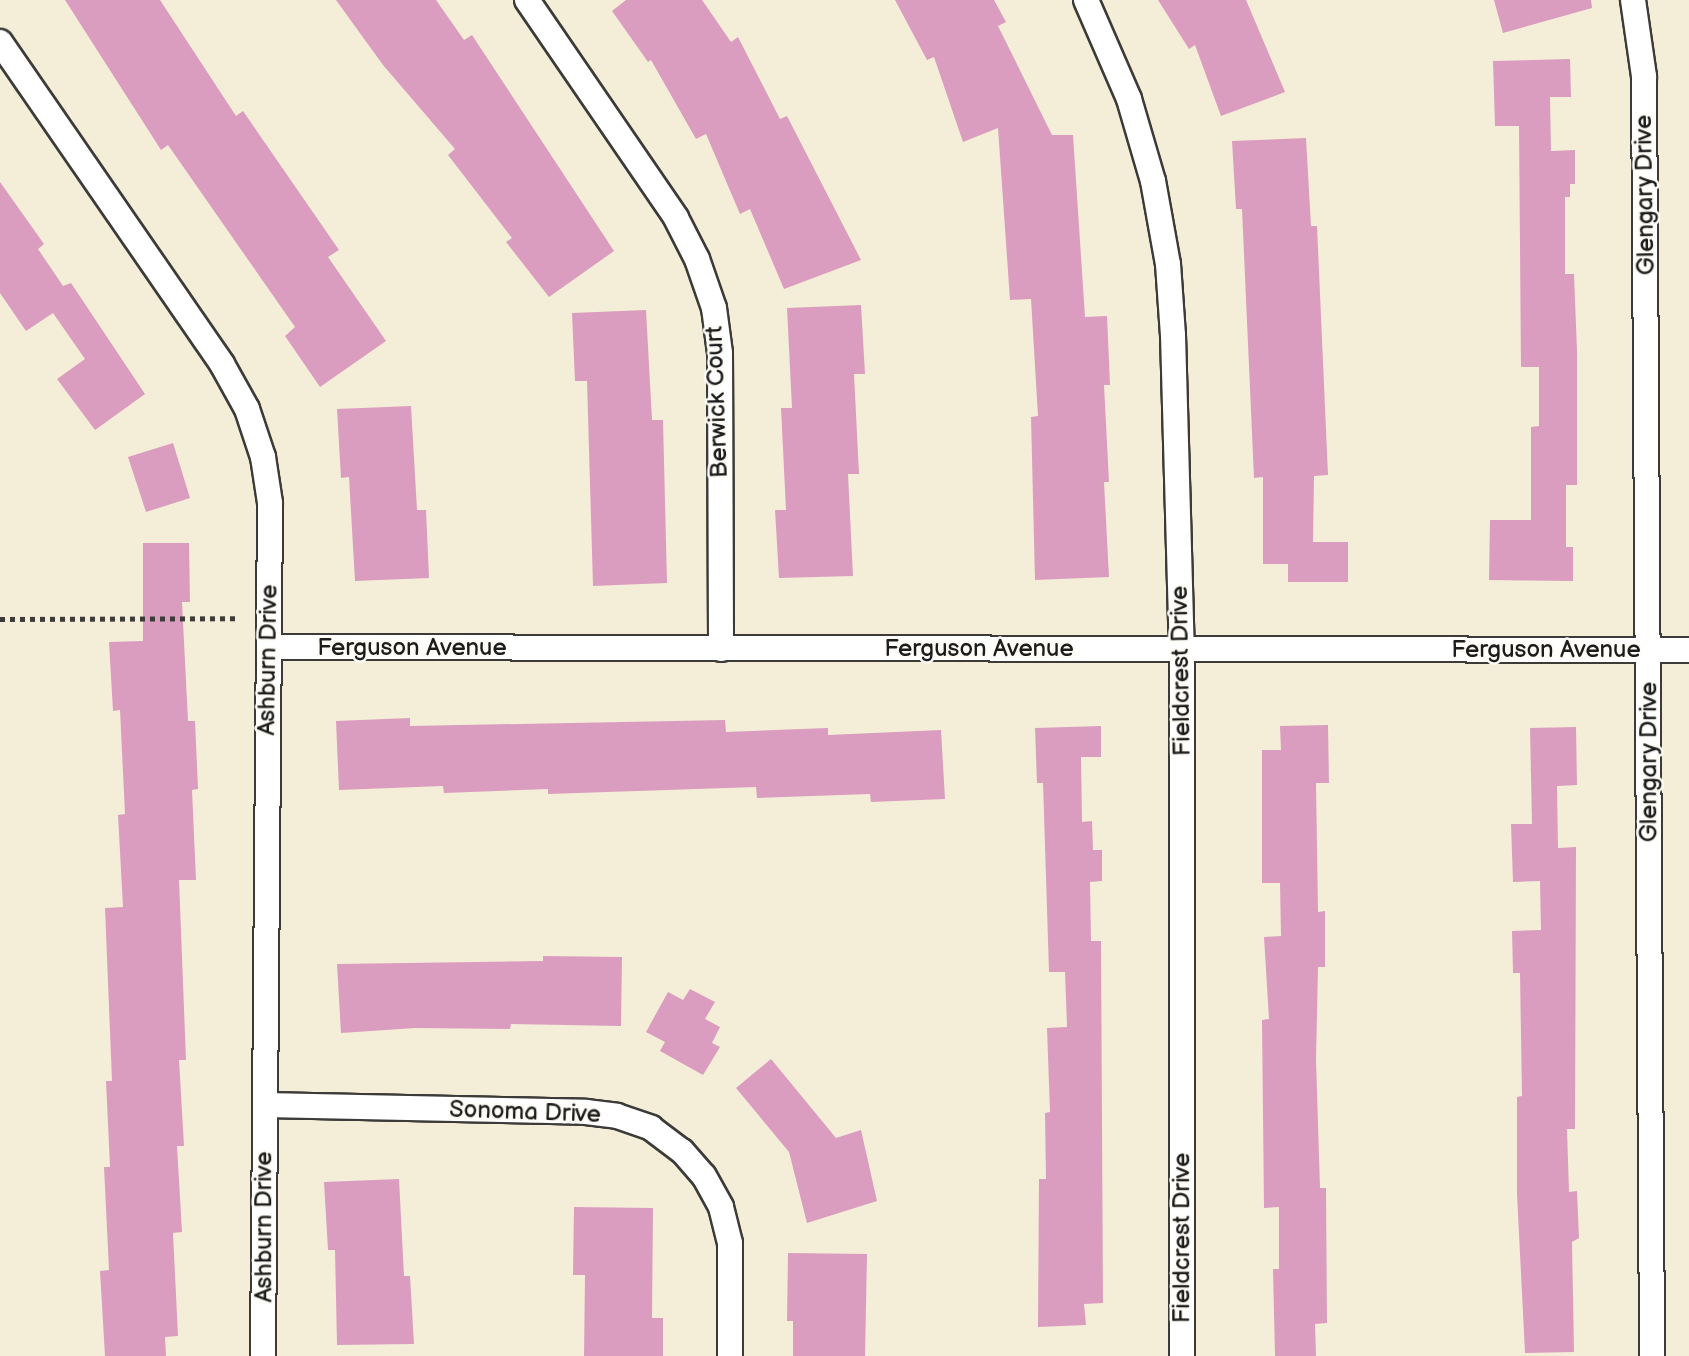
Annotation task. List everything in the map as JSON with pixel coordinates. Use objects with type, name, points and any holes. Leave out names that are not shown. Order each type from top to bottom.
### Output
[{"type":"street","name":"Berwick Court","points":[[527,0],[676,218],[697,259],[714,308],[720,353],[721,649]]},
{"type":"street","name":"Fieldcrest Drive","points":[[1086,0],[1129,99],[1153,181],[1168,264],[1182,649],[1182,1356]]},
{"type":"street","name":"Glengary Drive","points":[[1633,0],[1644,76],[1652,1356]]},
{"type":"street","name":"Ashburn Drive","points":[[0,41],[222,364],[247,409],[263,457],[270,503],[263,1356]]},
{"type":"street","name":"Ferguson Avenue","points":[[269,647],[1689,650]]},
{"type":"street","name":"Sonoma Drive","points":[[265,1105],[586,1112],[617,1116],[651,1128],[682,1151],[704,1176],[721,1208],[730,1243],[730,1356]]},
{"type":"path","points":[[0,619],[269,617]]},
{"type":"building","points":[[65,0],[160,0],[236,116],[243,111],[339,250],[328,257],[386,341],[320,387],[285,336],[295,327],[168,145],[161,150]]},
{"type":"building","points":[[336,0],[436,0],[464,40],[472,35],[614,251],[549,297],[506,242],[512,238],[448,155],[455,149],[383,65]]},
{"type":"building","points":[[626,0],[702,0],[731,42],[738,37],[780,119],[787,116],[861,260],[784,289],[750,209],[740,214],[706,134],[696,139],[651,60],[648,62],[612,11]]},
{"type":"building","points":[[895,0],[994,0],[1006,22],[998,26],[1052,135],[1073,135],[1085,317],[1107,316],[1110,385],[1104,385],[1109,482],[1104,482],[1109,577],[1035,580],[1031,417],[1038,416],[1031,299],[1010,300],[998,128],[963,142],[934,57],[927,60]]},
{"type":"building","points":[[1158,0],[1246,0],[1285,92],[1221,116],[1195,45],[1189,49]]},
{"type":"building","points":[[1494,0],[1591,0],[1592,8],[1503,33]]},
{"type":"building","points":[[1570,59],[1571,97],[1550,97],[1551,151],[1575,150],[1575,184],[1570,184],[1570,197],[1565,197],[1565,274],[1574,274],[1577,351],[1577,485],[1566,485],[1566,547],[1573,547],[1573,581],[1489,580],[1490,520],[1531,520],[1531,427],[1539,426],[1539,367],[1521,367],[1519,126],[1495,126],[1493,61]]},
{"type":"building","points":[[1306,138],[1311,226],[1317,226],[1328,475],[1314,476],[1313,542],[1348,542],[1348,582],[1288,582],[1288,564],[1263,564],[1263,477],[1254,478],[1242,209],[1236,209],[1232,141]]},
{"type":"building","points":[[0,182],[44,244],[38,249],[63,286],[71,283],[145,394],[95,430],[57,379],[85,359],[53,313],[26,331],[0,293]]},
{"type":"building","points":[[861,305],[865,374],[854,374],[859,474],[848,474],[853,576],[779,578],[775,510],[786,510],[781,408],[792,408],[787,308]]},
{"type":"building","points":[[646,310],[652,420],[663,420],[667,583],[593,586],[587,381],[575,381],[572,313]]},
{"type":"building","points":[[411,406],[417,510],[426,510],[429,578],[355,581],[349,477],[341,478],[337,409]]},
{"type":"building","points":[[173,443],[190,498],[146,512],[128,457]]},
{"type":"building","points":[[143,543],[189,543],[190,602],[182,602],[188,721],[195,721],[198,789],[192,790],[196,880],[179,880],[186,1060],[179,1060],[184,1146],[177,1146],[182,1232],[173,1233],[178,1336],[165,1337],[166,1356],[105,1356],[100,1271],[109,1270],[104,1167],[110,1167],[106,1081],[112,1081],[105,908],[123,907],[118,815],[125,814],[120,710],[113,711],[109,642],[143,641]]},
{"type":"building","points":[[410,718],[410,726],[725,720],[726,732],[828,728],[828,735],[941,730],[945,799],[871,802],[870,794],[757,798],[756,787],[548,794],[548,789],[444,793],[443,786],[339,790],[336,721]]},
{"type":"building","points":[[1328,725],[1329,783],[1316,783],[1318,912],[1325,911],[1325,967],[1318,967],[1316,1060],[1320,1188],[1326,1188],[1327,1323],[1315,1324],[1316,1356],[1275,1356],[1273,1269],[1279,1269],[1279,1207],[1264,1208],[1262,1020],[1269,1019],[1264,937],[1281,936],[1280,883],[1262,883],[1262,750],[1281,750],[1280,726]]},
{"type":"building","points":[[1101,726],[1101,757],[1081,757],[1082,822],[1092,821],[1093,850],[1102,850],[1102,881],[1090,882],[1091,941],[1101,941],[1103,1303],[1084,1304],[1086,1325],[1038,1327],[1039,1179],[1046,1179],[1045,1113],[1050,1112],[1047,1028],[1067,1027],[1065,972],[1049,972],[1043,783],[1037,783],[1035,728]]},
{"type":"building","points":[[1576,727],[1577,785],[1557,786],[1558,848],[1576,847],[1575,1129],[1567,1129],[1569,1192],[1577,1191],[1579,1238],[1572,1242],[1574,1352],[1525,1353],[1517,1194],[1517,1097],[1522,1096],[1520,973],[1513,973],[1512,931],[1541,930],[1540,881],[1513,882],[1511,824],[1532,824],[1530,728]]},
{"type":"building","points":[[543,956],[622,957],[621,1026],[511,1024],[510,1029],[415,1028],[341,1033],[337,964],[543,961]]},
{"type":"building","points":[[690,989],[715,1002],[705,1019],[720,1027],[712,1043],[720,1047],[703,1075],[660,1051],[665,1042],[646,1032],[668,992],[683,1000]]},
{"type":"building","points":[[771,1059],[836,1138],[861,1130],[877,1201],[807,1223],[789,1152],[736,1088]]},
{"type":"building","points":[[399,1179],[404,1276],[410,1276],[414,1344],[337,1345],[335,1250],[328,1250],[324,1182]]},
{"type":"building","points":[[574,1207],[653,1208],[652,1318],[663,1318],[663,1356],[584,1356],[585,1275],[573,1275]]},
{"type":"building","points":[[788,1253],[867,1254],[865,1356],[793,1356],[793,1321],[787,1321]]}]
